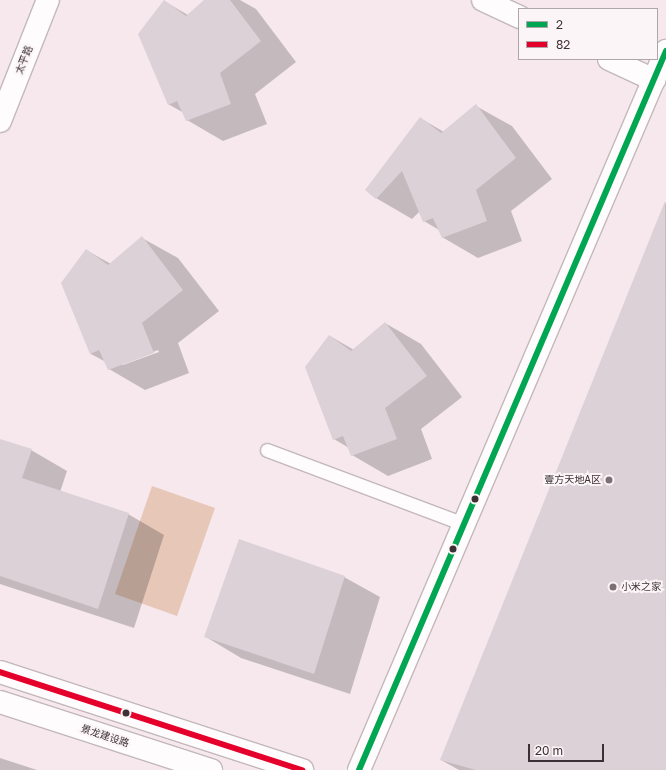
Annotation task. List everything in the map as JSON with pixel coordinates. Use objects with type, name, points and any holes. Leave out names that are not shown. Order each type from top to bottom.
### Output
[{"type":"street","name":"太平路","points":[[0,121],[48,0]]},
{"type":"street","points":[[483,0],[518,17]]},
{"type":"street","points":[[359,770],[666,51]]},
{"type":"street","points":[[611,60],[654,80]]},
{"type":"street","points":[[0,672],[302,770]]},
{"type":"street","name":"景龙建设路","points":[[0,702],[211,770]]},
{"type":"lane","points":[[267,450],[464,524]]},
{"type":"shaded area","points":[[152,486],[215,508],[177,616],[115,594]]},
{"type":"building","points":[[164,0],[186,16],[204,0],[230,0],[261,41],[220,73],[231,104],[186,121],[177,101],[168,105],[138,34]]},
{"type":"building","points":[[476,104],[516,158],[476,190],[487,221],[442,238],[433,218],[423,222],[402,171],[376,199],[365,190],[420,117],[441,133]]},
{"type":"building","name":"壹方天地A区","points":[[665,201],[666,770],[476,770],[440,760]]},
{"type":"building","points":[[142,236],[183,290],[142,323],[154,353],[108,370],[99,350],[90,354],[61,283],[86,249],[108,265]]},
{"type":"building","points":[[385,322],[427,376],[385,408],[397,439],[351,456],[343,436],[333,440],[305,367],[329,335],[351,351]]},
{"type":"building","points":[[0,439],[32,449],[22,478],[129,513],[98,609],[0,576]]},
{"type":"building","points":[[239,539],[345,576],[314,674],[204,637]]},
{"type":"transit line","name":"2","points":[[359,770],[666,51]]},
{"type":"transit line","name":"82","points":[[0,672],[302,770]]},
{"type":"place","name":"壹方天地A区","points":[[609,480]]},
{"type":"place","name":"小米之家","points":[[613,587]]}]
